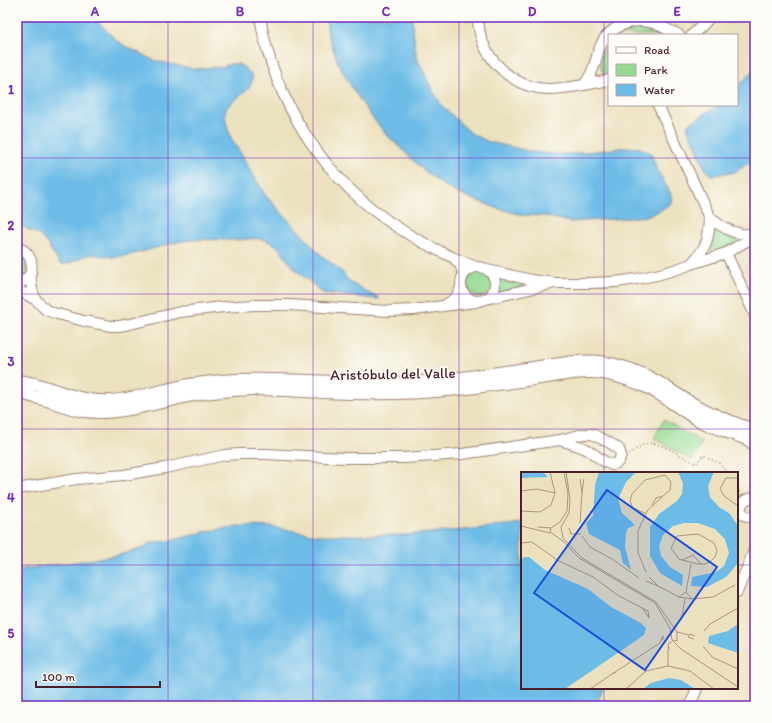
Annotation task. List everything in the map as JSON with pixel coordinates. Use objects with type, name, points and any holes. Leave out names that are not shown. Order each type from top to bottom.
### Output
[{"type":"street","points":[[260,17],[268,54],[281,92],[300,127],[326,163],[357,195],[384,218],[416,238],[454,258],[476,267],[532,280],[555,283],[596,283],[622,281],[668,273],[726,252],[755,235]]},
{"type":"street","points":[[478,17],[480,37],[487,52],[500,68],[517,81],[547,89],[566,88],[608,80]]},
{"type":"street","points":[[693,34],[710,17]]},
{"type":"street","points":[[584,85],[591,74],[604,38],[619,26],[630,22],[642,21],[653,23],[677,34]]},
{"type":"street","points":[[658,106],[710,218],[710,230],[704,248],[691,264]]},
{"type":"street","points":[[710,218],[721,226],[736,233],[755,235]]},
{"type":"street","points":[[17,247],[24,250],[31,259],[32,265],[30,283],[33,294],[36,300],[46,310],[92,323],[111,326],[130,324],[180,312],[254,305],[304,306],[389,311],[414,310],[482,300],[555,283]]},
{"type":"street","points":[[726,252],[755,315]]},
{"type":"street","points":[[454,258],[460,265],[464,274]]},
{"type":"street","points":[[476,267],[467,271],[460,283],[465,296],[474,301],[482,300],[491,296],[494,290],[494,279],[492,274],[487,270]]},
{"type":"street","points":[[17,284],[25,280],[31,271]]},
{"type":"street","points":[[443,306],[458,295],[461,287]]},
{"type":"street","points":[[19,293],[36,300]]},
{"type":"street","name":"Aristóbulo del Valle","points":[[17,381],[38,385],[72,397],[110,401],[228,380],[258,379],[371,383],[408,382],[461,378],[576,362],[596,362],[628,369],[648,377],[696,406],[739,425],[755,430]]},
{"type":"street","name":"Aristóbulo del Valle","points":[[17,392],[77,409],[98,412],[142,407],[192,395],[222,391],[272,390],[356,393],[422,392],[495,385],[568,373],[600,373],[612,375],[637,383],[659,394],[698,419],[742,437],[755,445]]},
{"type":"street","points":[[17,489],[77,479],[131,473],[224,455],[265,454],[346,458],[404,458],[462,454],[560,440],[583,434],[592,434],[619,449],[619,461],[613,465],[608,464],[576,444],[560,440]]},
{"type":"street","points":[[755,500],[750,498],[744,501],[741,508],[742,513],[755,519]]},
{"type":"street","points":[[738,590],[755,548]]},
{"type":"street","points":[[690,706],[698,689]]},
{"type":"path","points":[[619,461],[646,444],[655,443],[696,464],[703,455],[719,463],[726,472]]},
{"type":"green space","points":[[640,24],[655,28],[665,34],[616,34],[624,28]]},
{"type":"green space","points":[[608,43],[608,76],[604,73],[601,67],[602,53]]},
{"type":"green space","points":[[717,229],[736,237],[736,242],[715,253],[711,251],[710,246],[714,232]]},
{"type":"green space","points":[[17,250],[26,256],[28,271],[17,280]]},
{"type":"green space","points":[[480,271],[489,275],[493,284],[489,293],[480,297],[471,293],[467,284],[471,275]]},
{"type":"green space","points":[[498,277],[539,283],[497,293],[500,286]]},
{"type":"green space","points":[[664,420],[702,442],[692,460],[654,438]]},
{"type":"water","points":[[17,17],[94,17],[117,41],[153,60],[195,69],[222,67],[230,64],[238,64],[245,68],[252,76],[252,81],[248,89],[228,106],[225,111],[227,126],[231,138],[265,195],[276,207],[320,254],[342,272],[346,278],[353,284],[372,295],[377,296],[379,299],[323,293],[319,291],[298,272],[287,260],[281,250],[268,241],[259,239],[184,241],[125,256],[114,257],[88,255],[66,264],[59,263],[46,242],[39,235],[20,225],[17,225],[17,219],[21,218],[25,190],[17,162]]},
{"type":"water","points":[[326,17],[412,17],[415,48],[418,60],[433,91],[442,106],[472,134],[489,142],[533,152],[554,154],[569,154],[627,147],[640,148],[651,153],[657,170],[670,192],[672,199],[670,204],[659,211],[646,216],[570,222],[544,216],[522,215],[496,208],[457,193],[443,185],[420,167],[386,134],[371,116],[355,93],[339,65],[328,35]]},
{"type":"water","points":[[755,68],[755,158],[733,173],[711,175],[703,165],[687,125],[716,106],[738,106],[738,87]]},
{"type":"water","points":[[521,523],[521,689],[603,689],[596,706],[17,706],[17,570],[115,556],[144,548],[150,543],[174,540],[204,532],[238,526],[271,527],[317,535],[405,535]]}]
